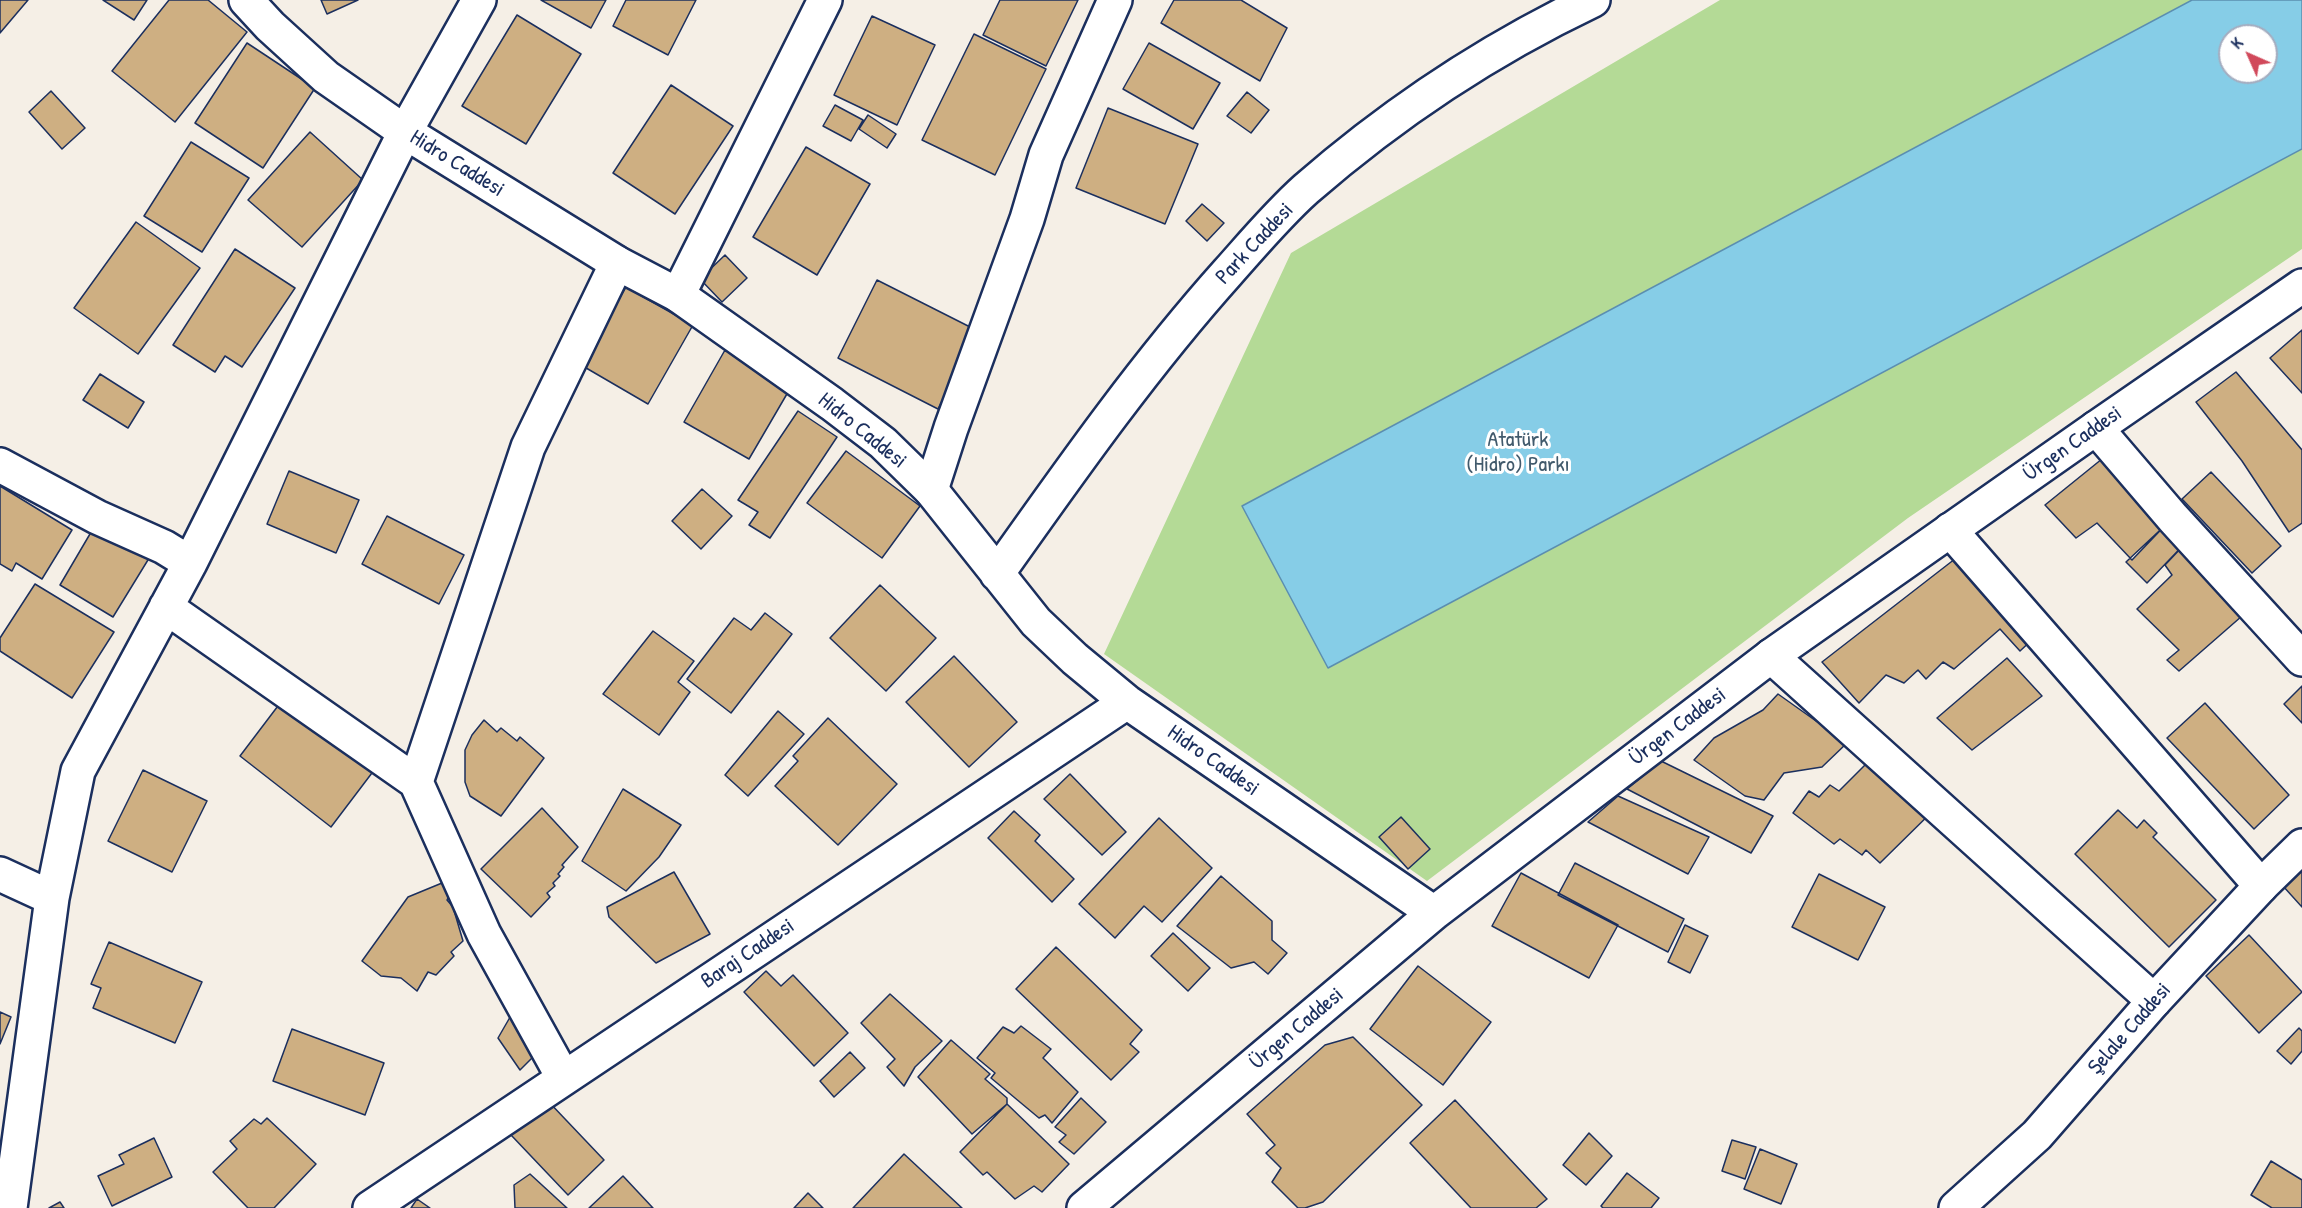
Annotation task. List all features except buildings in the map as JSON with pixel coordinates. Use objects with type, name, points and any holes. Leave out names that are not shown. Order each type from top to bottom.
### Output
[{"type":"street","name":"Hidro Caddesi","points":[[246,0],[270,26],[326,77],[405,132],[617,263],[678,296],[832,404],[883,443],[931,490],[1036,622],[1075,659],[1128,702],[1434,913]]},
{"type":"street","points":[[10,1208],[52,898],[78,771],[190,563],[405,132],[480,0]]},
{"type":"street","points":[[678,296],[825,0]]},
{"type":"street","points":[[931,490],[951,428],[1027,219],[1046,154],[1115,0]]},
{"type":"street","name":"Park Caddesi","points":[[997,574],[1096,434],[1163,346],[1262,233],[1305,190],[1430,94],[1492,54],[1556,7],[1593,0]]},
{"type":"street","points":[[416,782],[528,447],[617,263]]},
{"type":"street","name":"Ürgen Caddesi","points":[[1084,1208],[1434,913],[1771,656],[2302,286]]},
{"type":"street","points":[[2096,428],[2173,518],[2302,659]]},
{"type":"street","points":[[0,465],[97,517],[164,547],[190,563]]},
{"type":"street","points":[[1950,530],[2261,886]]},
{"type":"street","points":[[166,607],[416,782],[484,934],[563,1077]]},
{"type":"street","points":[[1771,656],[2154,1000]]},
{"type":"street","name":"Baraj Caddesi","points":[[370,1208],[1128,702]]},
{"type":"street","name":"Şelale Caddesi","points":[[1956,1208],[2037,1135],[2154,1000],[2261,886],[2302,846]]},
{"type":"street","points":[[0,874],[52,898]]},
{"type":"green space","name":"Atatürk (Hidro) Parkı","points":[[1720,0],[2302,0],[2302,249],[1908,518],[1427,881],[1104,654],[1291,253]]},
{"type":"water","points":[[2192,0],[2302,0],[2302,149],[1328,668],[1242,506]]}]
